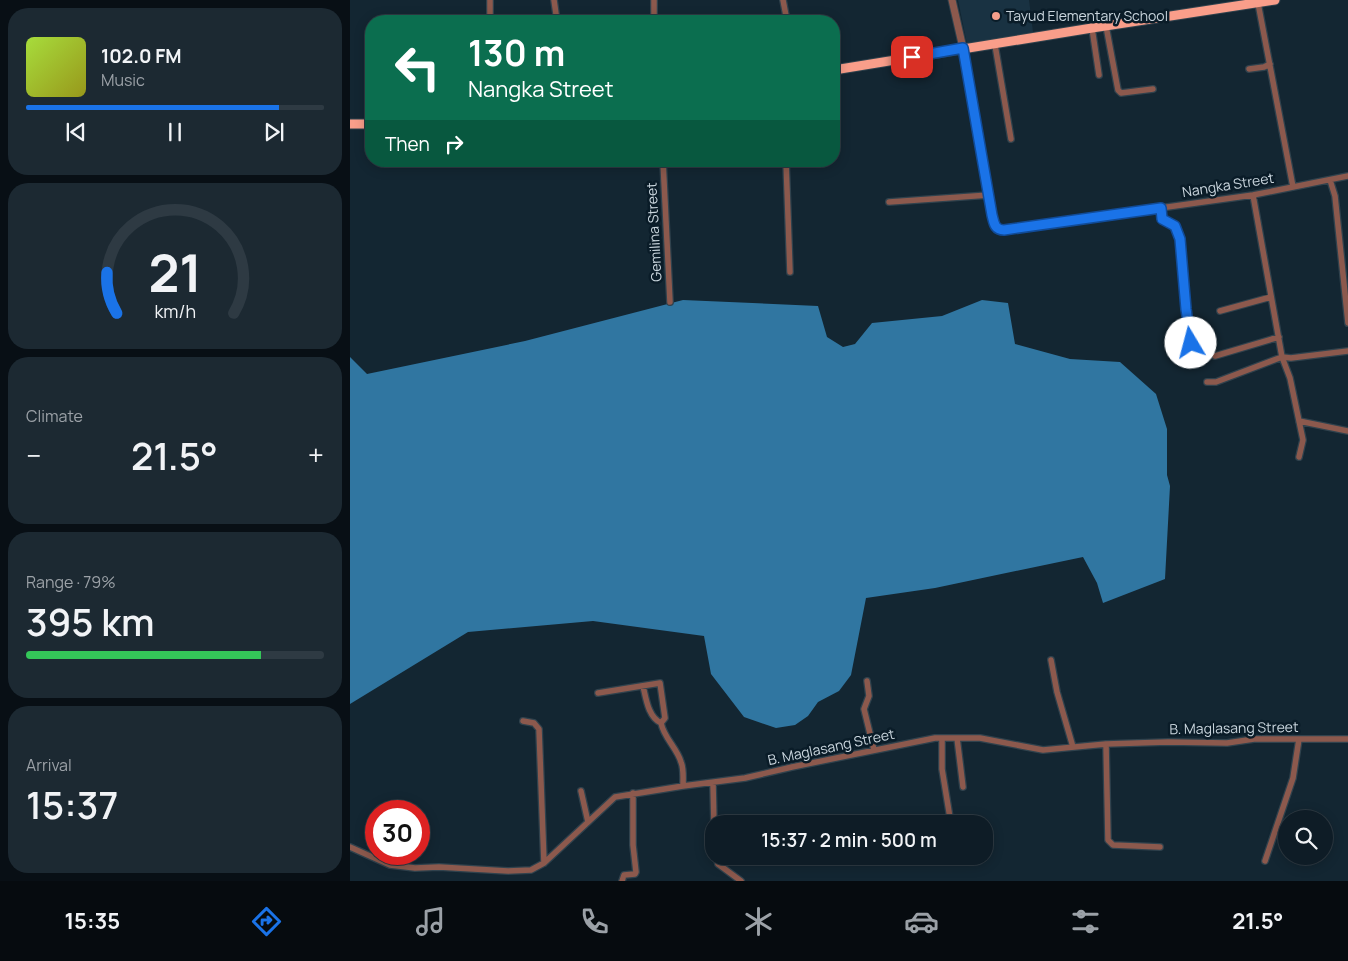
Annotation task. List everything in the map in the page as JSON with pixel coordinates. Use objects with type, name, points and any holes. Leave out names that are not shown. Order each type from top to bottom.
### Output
[{"type":"highway","points":[[840,69],[963,48],[994,45],[1238,3],[1258,3],[1275,0]]},
{"type":"highway","points":[[350,124],[365,124]]},
{"type":"street","points":[[490,0],[490,15]]},
{"type":"street","points":[[554,0],[556,15]]},
{"type":"street","points":[[654,0],[654,15]]},
{"type":"street","points":[[783,0],[786,15]]},
{"type":"street","points":[[889,202],[989,195],[963,48],[952,0]]},
{"type":"street","points":[[1258,3],[1294,187]]},
{"type":"street","points":[[1106,26],[1120,93],[1153,89]]},
{"type":"street","points":[[1092,28],[1099,75]]},
{"type":"street","points":[[994,45],[1011,139]]},
{"type":"street","points":[[1249,69],[1264,67],[1270,64]]},
{"type":"street","name":"Gemilina Street","points":[[662,167],[670,302]]},
{"type":"street","points":[[786,167],[790,272]]},
{"type":"street","name":"Nangka Street","points":[[989,195],[995,226],[999,230],[1004,230],[1253,195],[1348,176]]},
{"type":"street","points":[[1330,180],[1335,196],[1348,323]]},
{"type":"street","points":[[1253,195],[1282,357],[1290,378],[1303,440],[1299,457]]},
{"type":"street","points":[[1161,208],[1162,219],[1175,226],[1180,239],[1191,343]]},
{"type":"street","points":[[1220,311],[1271,297]]},
{"type":"street","points":[[1215,356],[1279,337]]},
{"type":"street","points":[[1207,382],[1216,382],[1282,357],[1291,358],[1348,351]]},
{"type":"street","points":[[1299,421],[1348,430]]},
{"type":"street","points":[[1051,660],[1057,692],[1073,747]]},
{"type":"street","points":[[867,681],[869,696],[864,709],[874,750]]},
{"type":"street","points":[[598,693],[660,683],[665,718],[660,723]]},
{"type":"street","points":[[644,686],[649,708],[655,720],[660,723],[663,734],[681,760],[683,786]]},
{"type":"street","points":[[523,721],[534,723],[539,729],[544,863]]},
{"type":"street","name":"B. Maglasang Street","points":[[350,847],[390,865],[508,871],[531,870],[544,863],[615,797],[745,778],[935,738],[980,738],[1043,750],[1106,744],[1227,743],[1254,739],[1348,739]]},
{"type":"street","points":[[942,738],[942,769],[950,815]]},
{"type":"street","points":[[957,738],[963,787]]},
{"type":"street","points":[[1265,861],[1293,778],[1299,739]]},
{"type":"street","points":[[1106,744],[1108,840],[1113,845],[1160,847]]},
{"type":"street","points":[[713,783],[714,815]]},
{"type":"street","points":[[581,791],[588,822]]},
{"type":"street","points":[[622,881],[624,875],[635,874],[636,872],[633,845],[633,793]]},
{"type":"street","points":[[719,865],[742,881]]},
{"type":"shaded area","name":"Tayud Elementary School","points":[[958,0],[1029,0],[1033,32],[967,44]]},
{"type":"water","points":[[683,300],[818,306],[827,337],[843,347],[855,344],[872,323],[942,316],[982,300],[1008,303],[1015,344],[1070,359],[1120,362],[1156,394],[1167,429],[1167,475],[1170,486],[1165,579],[1103,603],[1097,583],[1083,557],[935,588],[866,598],[851,675],[839,691],[818,702],[808,716],[795,725],[776,728],[744,717],[711,674],[704,636],[593,621],[468,632],[350,704],[350,357],[367,374],[525,341]]},
{"type":"place","name":"Tayud Elementary School","points":[[996,16]]},
{"type":"route","points":[[912,57],[963,48],[992,215],[995,226],[999,230],[1161,208],[1162,219],[1175,226],[1180,239],[1191,343]]}]
